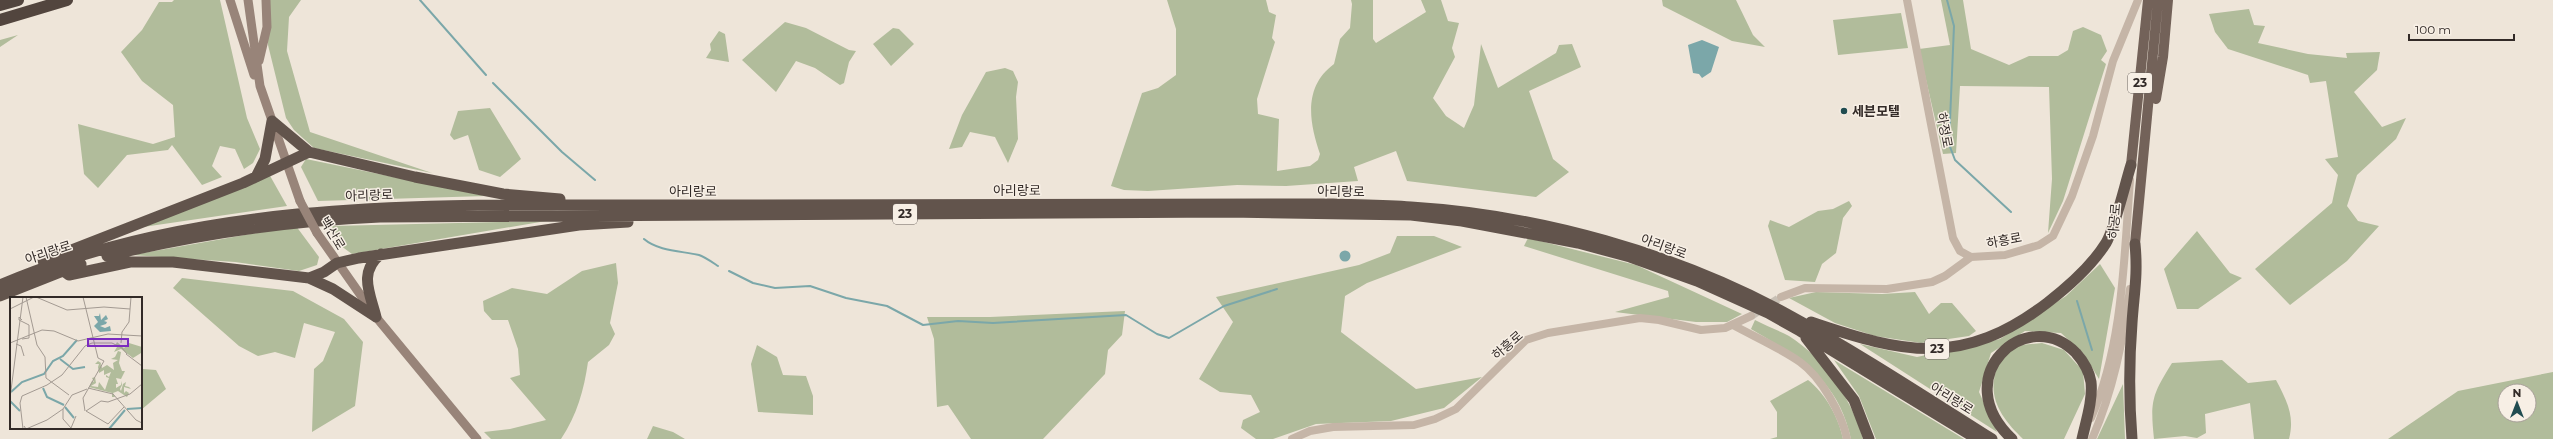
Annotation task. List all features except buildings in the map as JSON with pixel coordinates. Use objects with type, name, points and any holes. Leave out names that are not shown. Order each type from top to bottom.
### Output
[{"type":"highway","points":[[0,5],[18,0]]},
{"type":"highway","points":[[0,20],[67,0]]},
{"type":"highway","points":[[272,121],[309,152],[415,177],[503,194],[561,199],[570,205]]},
{"type":"highway","points":[[256,176],[266,159],[272,121]]},
{"type":"highway","points":[[34,271],[36,263],[256,176],[309,152]]},
{"type":"highway","name":"23","points":[[1786,313],[1855,337],[1905,348],[1957,347],[1981,341],[2026,319],[2074,282],[2107,242],[2132,165]]},
{"type":"highway","name":"아리랑로","points":[[0,285],[34,271],[143,238],[252,217],[334,210],[570,205],[1333,204],[1412,207],[1526,222],[1602,240],[1633,249],[1718,281],[1786,313],[1872,363],[1992,439]]},
{"type":"highway","name":"아리랑로","points":[[0,296],[62,270],[149,245],[222,231],[296,222],[380,217],[656,214],[1229,212],[1411,215],[1525,231],[1630,257],[1697,282],[1768,313],[1977,439]]},
{"type":"highway","points":[[310,278],[324,272],[336,263],[382,254],[579,225],[648,220],[656,214]]},
{"type":"highway","name":"23","points":[[2132,439],[2130,408],[2129,322],[2134,283],[2135,244]]},
{"type":"highway","points":[[376,317],[366,276],[372,262],[382,254]]},
{"type":"highway","points":[[62,270],[69,275],[130,262],[173,262],[310,278],[333,289],[376,317]]},
{"type":"highway","name":"23","points":[[1800,331],[1854,400],[1869,439]]},
{"type":"highway","points":[[2012,439],[2003,430],[1991,411],[1986,394],[1987,379],[1992,365],[2000,353],[2011,345],[2030,338],[2051,338],[2067,344],[2088,367],[2091,383],[2090,400],[2082,439]]},
{"type":"main road","points":[[230,0],[255,77],[260,86]]},
{"type":"main road","name":"백산로","points":[[248,0],[260,86],[300,202],[336,263],[376,317],[478,439]]},
{"type":"main road","points":[[258,66],[267,27],[266,0]]},
{"type":"main road","name":"하공로","points":[[2132,165],[2148,0]]},
{"type":"main road","name":"하공로","points":[[2135,244],[2144,166],[2158,0]]},
{"type":"main road","points":[[2144,166],[2164,56],[2168,0]]},
{"type":"street","name":"하정로","points":[[1907,0],[1953,238],[1960,251],[1971,257]]},
{"type":"street","name":"하흥로","points":[[1781,297],[1805,288],[1887,289],[1932,282],[1945,276],[1971,257],[2005,255],[2039,245],[2053,236],[2072,196],[2093,136],[2113,61],[2138,0]]},
{"type":"street","name":"하공로","points":[[2082,439],[2100,396],[2118,314],[2123,274],[2132,165]]},
{"type":"street","name":"하흥로","points":[[1292,439],[1310,431],[1333,427],[1414,424],[1435,419],[1456,409],[1526,340],[1548,333],[1640,318],[1659,320],[1701,330],[1725,328],[1752,316]]},
{"type":"street","points":[[2092,439],[2110,390],[2129,322]]},
{"type":"street","points":[[1733,325],[1801,363],[1826,390],[1845,426],[1847,439]]},
{"type":"green space","points":[[174,0],[220,0],[247,118],[260,149],[253,163],[244,169],[235,149],[220,146],[212,166],[222,177],[202,185],[172,145],[168,150],[127,155],[98,188],[84,174],[78,124],[153,144],[175,137],[173,105],[142,81],[121,52],[142,30],[159,2],[172,2]]},
{"type":"green space","points":[[268,0],[301,0],[289,17],[287,51],[310,132],[432,173],[314,148],[294,130],[286,118],[268,45]]},
{"type":"green space","points":[[1167,0],[1266,0],[1269,12],[1276,15],[1272,38],[1275,42],[1257,99],[1258,114],[1279,119],[1277,171],[1310,166],[1318,160],[1320,154],[1311,118],[1313,94],[1317,83],[1324,73],[1334,64],[1340,39],[1350,28],[1351,0],[1373,0],[1373,39],[1376,43],[1426,12],[1421,0],[1441,0],[1448,21],[1459,23],[1452,48],[1455,57],[1433,98],[1446,116],[1464,128],[1474,105],[1481,44],[1498,88],[1556,53],[1559,45],[1572,44],[1581,67],[1529,91],[1553,159],[1569,172],[1536,197],[1407,181],[1396,151],[1354,167],[1358,181],[1286,186],[1237,185],[1148,191],[1124,190],[1111,186],[1142,93],[1158,88],[1176,75],[1176,29]]},
{"type":"green space","points":[[1662,0],[1736,0],[1753,35],[1765,47],[1732,41],[1663,6]]},
{"type":"green space","points":[[1941,0],[1963,0],[1971,49],[2009,65],[2029,56],[2058,56],[2068,50],[2073,31],[2083,27],[2101,35],[2107,51],[2101,60],[2106,64],[2063,201],[2048,233],[2052,179],[2049,87],[1960,86],[1956,153],[1943,154],[1919,49],[1950,45]]},
{"type":"green space","points":[[2249,9],[2254,25],[2265,26],[2258,43],[2308,54],[2347,58],[2346,53],[2380,52],[2377,70],[2354,92],[2382,127],[2406,118],[2396,139],[2357,175],[2347,206],[2358,221],[2379,226],[2347,261],[2290,305],[2255,269],[2332,203],[2338,175],[2325,159],[2338,157],[2326,81],[2310,83],[2308,75],[2228,49],[2215,32],[2209,14]]},
{"type":"green space","points":[[1901,13],[1908,48],[1838,55],[1833,20]]},
{"type":"green space","points":[[785,22],[806,28],[849,50],[856,51],[849,62],[844,83],[840,85],[815,68],[796,61],[776,92],[742,60]]},
{"type":"green space","points":[[893,28],[899,29],[914,44],[891,66],[873,44]]},
{"type":"green space","points":[[719,31],[725,34],[729,62],[706,58],[711,50],[710,44]]},
{"type":"green space","points":[[18,35],[0,47],[0,40]]},
{"type":"green space","points":[[1005,68],[1013,71],[1018,82],[1016,97],[1018,139],[1008,163],[995,137],[970,132],[962,147],[949,149],[962,115],[986,72]]},
{"type":"green space","points":[[490,108],[521,159],[500,177],[479,170],[468,135],[454,140],[450,135],[458,111]]},
{"type":"green space","points":[[306,159],[486,196],[318,201],[301,167]]},
{"type":"green space","points":[[269,174],[287,206],[143,227]]},
{"type":"green space","points":[[1849,201],[1852,206],[1843,218],[1836,253],[1822,264],[1815,282],[1785,280],[1768,226],[1770,220],[1789,227],[1818,211],[1833,209]]},
{"type":"green space","points":[[546,221],[352,254],[337,243],[332,226]]},
{"type":"green space","points":[[296,226],[319,257],[317,265],[299,271],[235,262],[132,255]]},
{"type":"green space","points":[[2197,231],[2230,273],[2242,278],[2198,309],[2177,309],[2164,269]]},
{"type":"green space","points":[[1397,236],[1434,236],[1462,247],[1367,283],[1345,296],[1341,332],[1416,389],[1482,377],[1444,408],[1391,421],[1316,424],[1273,439],[1256,439],[1241,428],[1243,420],[1260,412],[1251,395],[1220,392],[1199,379],[1233,322],[1216,297],[1359,265],[1390,253]]},
{"type":"green space","points":[[1528,238],[1636,265],[1742,314],[1727,322],[1696,322],[1615,312],[1669,297],[1668,291],[1524,246]]},
{"type":"green space","points":[[616,263],[618,283],[610,323],[615,334],[609,345],[588,362],[576,411],[561,439],[491,439],[484,432],[510,429],[546,420],[510,378],[520,375],[518,349],[508,320],[492,320],[484,311],[483,301],[512,288],[547,294],[582,271]]},
{"type":"green space","points":[[2100,264],[2115,288],[2099,379],[2083,353],[2061,333],[2025,331],[1991,353],[1979,392],[1997,432],[1860,344],[1917,357],[2000,339],[2066,296]]},
{"type":"green space","points":[[182,278],[293,291],[344,319],[363,342],[355,406],[312,432],[314,369],[323,361],[335,332],[304,323],[295,358],[275,352],[258,356],[239,346],[173,288]]},
{"type":"green space","points":[[1816,292],[1882,294],[1915,292],[1929,314],[1941,303],[1952,303],[1976,331],[1969,336],[1921,343],[1875,336],[1835,323],[1789,298]]},
{"type":"green space","points":[[1125,311],[1122,335],[1108,350],[1105,374],[1043,439],[971,439],[948,405],[937,407],[934,339],[927,317],[990,317]]},
{"type":"green space","points":[[1755,320],[1789,336],[1802,345],[1825,368],[1844,395],[1852,410],[1863,439],[1851,439],[1845,418],[1827,385],[1801,361],[1751,329]]},
{"type":"green space","points":[[2042,343],[2064,350],[2083,371],[2085,394],[2064,439],[2023,439],[2002,415],[1995,397],[1993,387],[1994,377],[1998,366],[2005,356],[2017,347]]},
{"type":"green space","points":[[757,345],[777,357],[783,375],[806,376],[813,396],[813,415],[758,412],[751,364]]},
{"type":"green space","points":[[1834,360],[1964,439],[1876,439],[1859,396]]},
{"type":"green space","points":[[2222,360],[2248,383],[2276,380],[2289,409],[2291,431],[2289,439],[2254,439],[2250,403],[2205,414],[2206,433],[2197,438],[2185,436],[2154,439],[2152,416],[2154,399],[2160,383],[2172,363]]},
{"type":"green space","points":[[143,369],[156,370],[166,389],[142,409]]},
{"type":"green space","points":[[2553,372],[2553,439],[2388,439],[2458,391],[2497,383],[2497,423],[2537,423],[2537,383],[2498,383]]},
{"type":"green space","points":[[1808,380],[1820,392],[1830,406],[1835,415],[1843,439],[1770,439],[1777,437],[1777,412],[1770,401]]},
{"type":"green space","points":[[2123,384],[2125,439],[2097,439]]},
{"type":"green space","points":[[653,426],[673,432],[685,439],[647,439]]},
{"type":"water","points":[[1702,40],[1719,47],[1711,72],[1702,78],[1699,74],[1693,73],[1688,45]]},
{"type":"water","points":[[1345,250],[1349,252],[1351,256],[1349,260],[1345,262],[1341,260],[1339,256],[1341,252]]},
{"type":"waterway","points":[[420,0],[486,75]]},
{"type":"waterway","points":[[1947,0],[1954,26],[1949,144],[1955,160],[2011,212]]},
{"type":"waterway","points":[[493,83],[562,152],[595,180]]},
{"type":"waterway","points":[[644,239],[656,246],[699,255],[718,266]]},
{"type":"waterway","points":[[729,271],[753,283],[775,288],[810,286],[846,298],[887,306],[923,325],[958,321],[993,323],[1126,315],[1157,334],[1169,338],[1224,306],[1277,289]]},
{"type":"waterway","points":[[2077,301],[2092,350]]},
{"type":"tunnel","points":[[1751,316],[1781,297]]},
{"type":"place","name":"세븐모텔","points":[[1844,111]]}]
